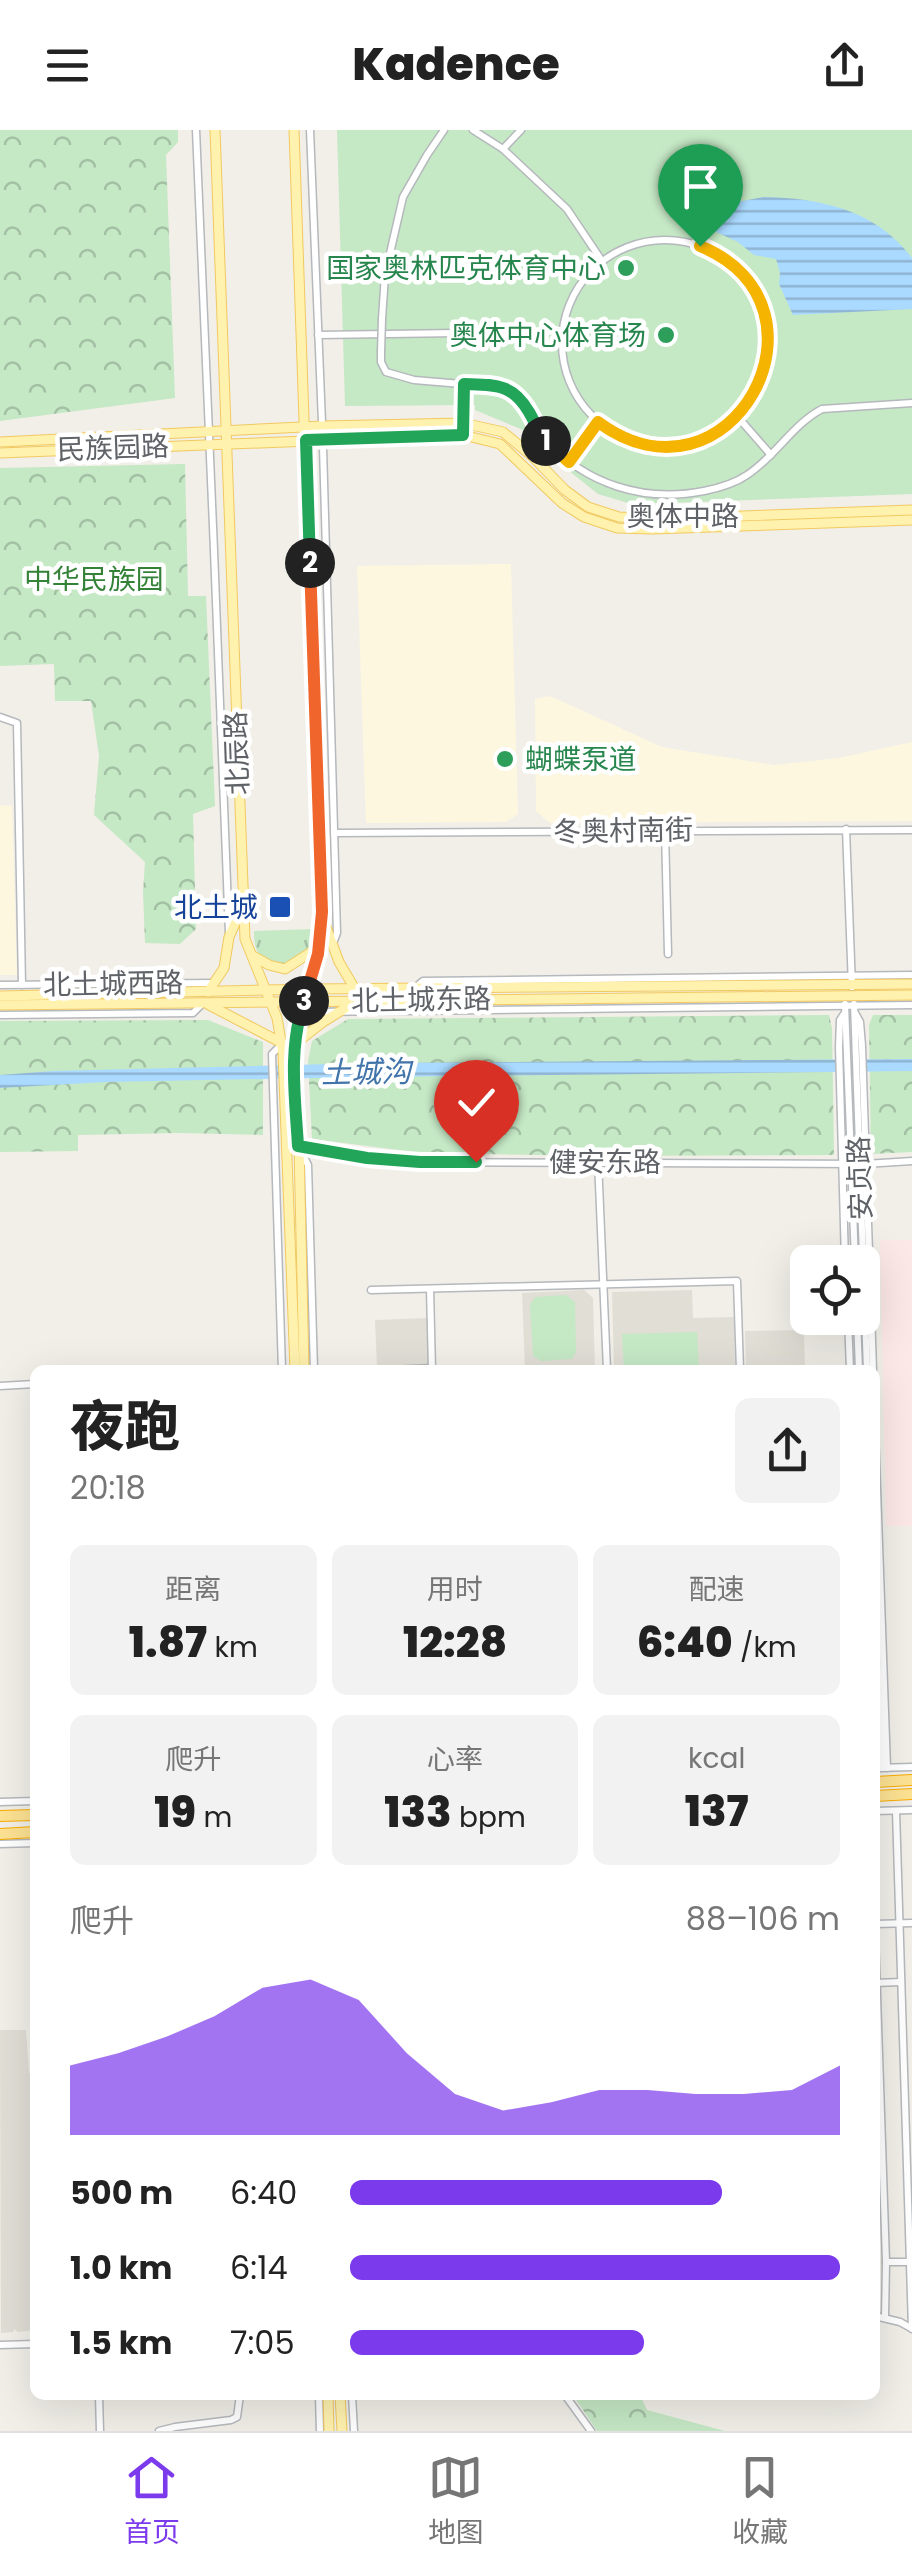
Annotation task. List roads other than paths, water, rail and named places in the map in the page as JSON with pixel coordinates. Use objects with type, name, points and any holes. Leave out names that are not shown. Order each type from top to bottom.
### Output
[{"type":"highway","points":[[880,1782],[912,1780]]},
{"type":"highway","points":[[880,1796],[912,1794]]},
{"type":"highway","points":[[0,1816],[30,1814]]},
{"type":"highway","points":[[0,1834],[30,1832]]},
{"type":"main road","name":"北辰路","points":[[215,130],[245,939],[277,1018],[285,1050],[295,1365]]},
{"type":"main road","name":"北辰路","points":[[285,1050],[296,1027],[319,948],[321,914],[294,130]]},
{"type":"main road","name":"奥体中路","points":[[226,431],[464,423],[502,432],[588,507],[619,517],[912,510]]},
{"type":"main road","name":"民族园路","points":[[0,453],[211,439],[226,431]]},
{"type":"main road","name":"奥体中路","points":[[306,440],[463,435],[500,444],[562,503],[584,518],[616,528],[912,520]]},
{"type":"main road","name":"民族园路","points":[[0,442],[306,440]]},
{"type":"main road","points":[[211,994],[224,968],[229,938],[243,906]]},
{"type":"main road","points":[[321,914],[339,962],[355,989]]},
{"type":"main road","points":[[251,954],[269,966],[285,969],[319,948]]},
{"type":"main road","name":"北土城东路","points":[[266,990],[526,989],[851,980],[912,984]]},
{"type":"main road","name":"北土城东路","points":[[304,1002],[526,989],[850,1005],[912,995]]},
{"type":"main road","name":"北土城西路","points":[[0,1005],[266,990]]},
{"type":"main road","points":[[211,994],[304,1002]]},
{"type":"main road","points":[[211,994],[285,1050],[358,1001]]},
{"type":"main road","name":"北土城西路","points":[[0,996],[211,994]]},
{"type":"main road","name":"北辰路","points":[[284,1086],[298,1146],[304,1365]]},
{"type":"main road","points":[[328,2400],[329,2431]]},
{"type":"main road","points":[[340,2400],[342,2431]]},
{"type":"street","name":"北辰路","points":[[196,130],[229,938]]},
{"type":"street","points":[[310,130],[337,932],[332,944]]},
{"type":"street","points":[[444,130],[404,198],[385,274],[381,362],[386,372],[414,380],[510,388],[541,435],[569,462],[596,479],[627,491],[661,496],[723,488],[746,476],[809,416],[822,409],[912,404]]},
{"type":"street","points":[[473,130],[503,149],[567,209],[602,261]]},
{"type":"street","points":[[503,149],[521,130]]},
{"type":"street","points":[[675,240],[708,250],[742,275],[764,312],[768,346],[758,388],[738,416],[708,436],[686,444],[663,446],[628,439],[598,422],[581,404],[562,359],[562,334],[566,310],[577,288],[602,261],[640,243],[675,240]]},
{"type":"street","points":[[318,335],[520,332]]},
{"type":"street","points":[[463,435],[464,384]]},
{"type":"street","points":[[738,416],[771,455]]},
{"type":"street","points":[[569,462],[598,422]]},
{"type":"street","points":[[0,716],[17,723],[22,985]]},
{"type":"street","points":[[846,829],[852,1081]]},
{"type":"street","points":[[665,830],[668,954]]},
{"type":"street","name":"冬奥村南街","points":[[334,834],[912,830]]},
{"type":"street","name":"北土城东路","points":[[851,980],[912,975]]},
{"type":"street","name":"北土城西路","points":[[0,985],[211,994]]},
{"type":"street","name":"北土城西路","points":[[0,1014],[193,1013],[211,994]]},
{"type":"street","name":"北土城东路","points":[[304,1002],[311,1012],[912,1005]]},
{"type":"street","points":[[850,1005],[840,1020],[851,1046]]},
{"type":"street","name":"安贞路","points":[[851,1046],[870,1365]]},
{"type":"street","name":"安贞路","points":[[852,1081],[849,1103],[859,1163],[856,1245]]},
{"type":"street","name":"安贞路","points":[[845,1245],[840,1116],[852,1081]]},
{"type":"street","name":"北辰路","points":[[282,1365],[284,1086]]},
{"type":"street","points":[[840,1116],[849,1103]]},
{"type":"street","name":"北辰路","points":[[298,1146],[308,1165],[314,1365]]},
{"type":"street","name":"健安东路","points":[[298,1146],[420,1162],[912,1161]]},
{"type":"street","points":[[598,1161],[607,1365]]},
{"type":"street","points":[[371,1290],[737,1281],[740,1365]]},
{"type":"street","points":[[430,1289],[432,1365]]},
{"type":"street","points":[[849,1335],[850,1365]]},
{"type":"street","points":[[858,1335],[859,1365]]},
{"type":"street","points":[[0,1386],[30,1384]]},
{"type":"street","points":[[880,1690],[881,1768],[912,1767]]},
{"type":"street","points":[[0,1802],[30,1801]]},
{"type":"street","points":[[880,2317],[912,2328],[909,2121],[896,1810]]},
{"type":"street","points":[[880,1811],[912,1810]]},
{"type":"street","points":[[0,1844],[30,1843]]},
{"type":"street","points":[[880,1924],[912,1922]]},
{"type":"street","points":[[880,1983],[901,1982]]},
{"type":"street","points":[[880,2095],[885,2318]]},
{"type":"street","points":[[886,2262],[910,2262]]},
{"type":"street","points":[[0,2345],[30,2344]]},
{"type":"street","points":[[99,2400],[100,2431]]},
{"type":"street","points":[[160,2431],[231,2420],[237,2417],[240,2400]]},
{"type":"street","points":[[319,2400],[320,2431]]},
{"type":"street","points":[[352,2400],[354,2431]]},
{"type":"street","points":[[569,2400],[591,2431]]},
{"type":"water","points":[[763,197],[826,204],[882,228],[912,258],[912,309],[793,315],[779,284],[776,259],[754,255],[714,231],[683,223],[722,205]]},
{"type":"water","name":"土城沟","points":[[912,1059],[912,1071],[366,1077],[0,1088],[0,1075],[53,1071],[372,1063]]},
{"type":"place","name":"国家奥林匹克体育中心","points":[[626,268]]},
{"type":"place","name":"奥体中心体育场","points":[[666,335]]},
{"type":"place","name":"蝴蝶泵道","points":[[505,759]]},
{"type":"place","name":"北土城","points":[[280,907]]},
{"type":"park label","name":"中华民族园","points":[[94,579]]}]
